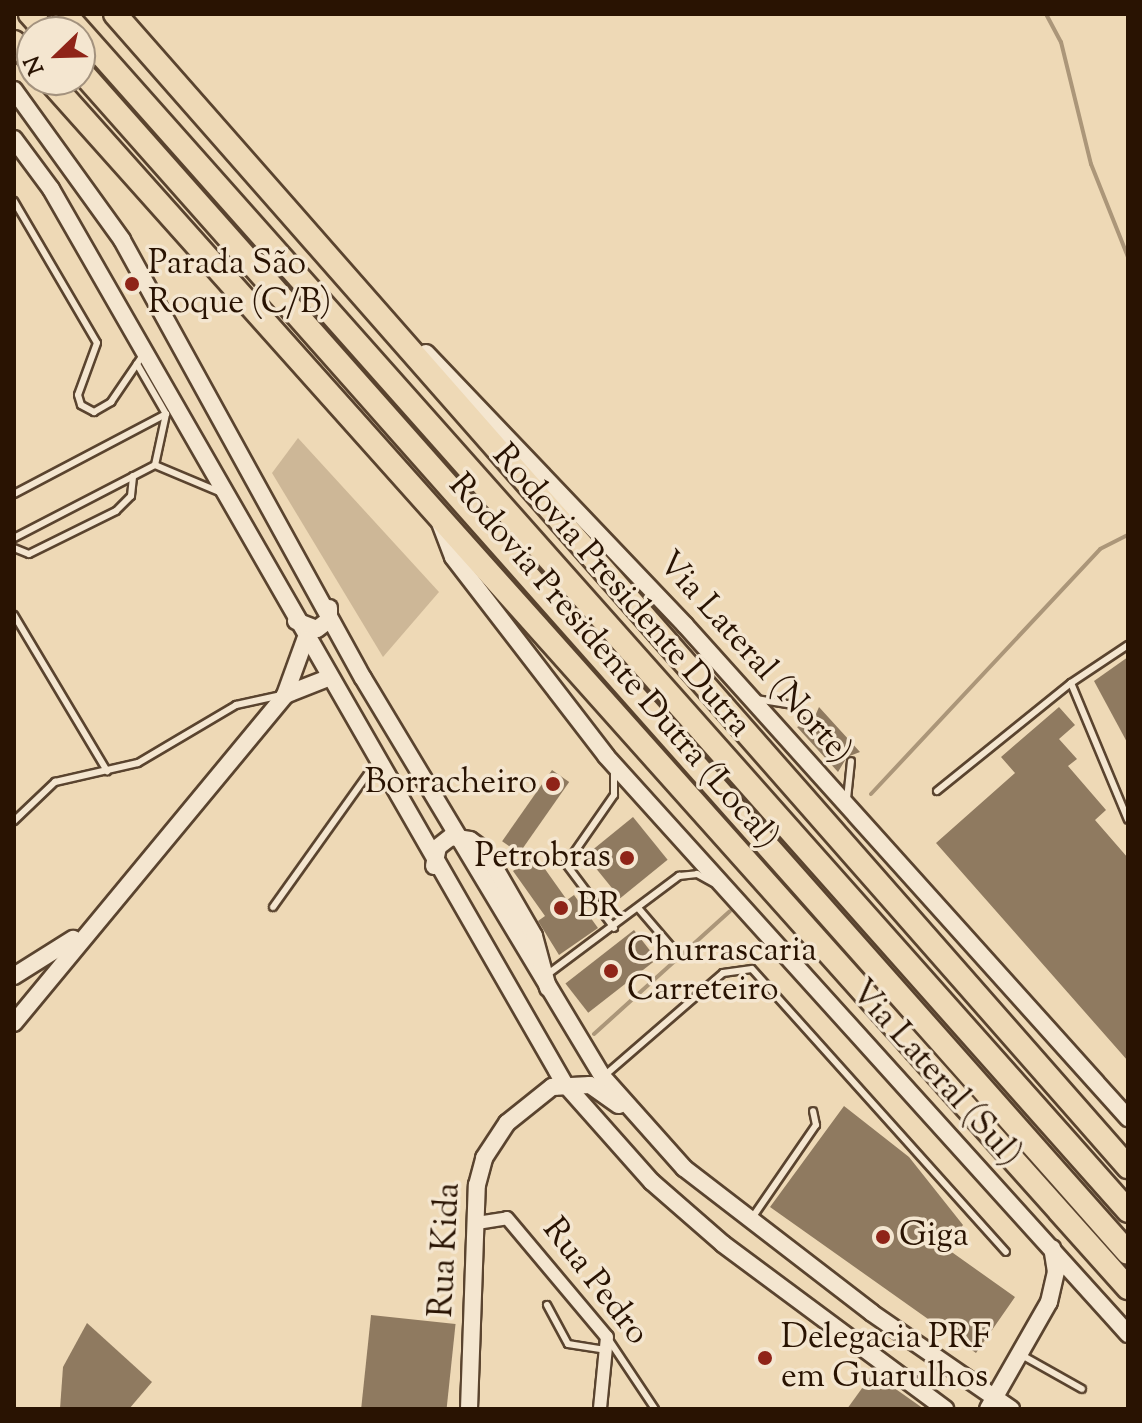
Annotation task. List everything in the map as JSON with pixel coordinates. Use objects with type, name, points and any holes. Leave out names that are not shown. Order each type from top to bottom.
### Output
[{"type":"highway","name":"Rodovia Presidente Dutra","points":[[65,14],[1128,1211]]},
{"type":"highway","name":"Rodovia Presidente Dutra","points":[[115,14],[1128,1167]]},
{"type":"highway","name":"Rodovia Presidente Dutra","points":[[96,88],[1128,1253]]},
{"type":"highway","name":"Rodovia Presidente Dutra (Local)","points":[[63,96],[1128,1288]]},
{"type":"main road","points":[[14,90],[122,240],[328,606],[363,678],[459,836],[548,994],[603,1077],[633,1115]]},
{"type":"main road","points":[[14,139],[51,189],[171,411],[223,494],[434,866],[564,1083],[652,1182],[723,1244],[945,1409]]},
{"type":"main road","name":"Via Lateral (Norte)","points":[[323,250],[521,449],[751,698],[1128,1118]]},
{"type":"main road","name":"Via Lateral (Sul)","points":[[437,514],[453,557],[606,756],[1128,1334]]},
{"type":"main road","points":[[296,621],[322,627],[328,606]]},
{"type":"main road","points":[[14,1023],[91,926],[285,695],[305,640]]},
{"type":"main road","points":[[285,695],[328,678]]},
{"type":"main road","points":[[434,866],[438,847],[459,836]]},
{"type":"main road","points":[[459,836],[491,859],[534,936],[548,974],[548,994]]},
{"type":"main road","points":[[14,976],[91,926]]},
{"type":"main road","points":[[564,1083],[590,1085],[633,1115],[750,1221],[992,1404],[1011,1409]]},
{"type":"main road","name":"Rua Kida","points":[[469,1409],[477,1223],[484,1158],[514,1117],[564,1083]]},
{"type":"main road","points":[[992,1404],[1049,1302],[1056,1272],[1052,1248]]},
{"type":"main road","points":[[1049,1302],[1080,1281]]},
{"type":"street","name":"Rua Pedro","points":[[477,1223],[507,1218],[606,1344]]},
{"type":"street","points":[[600,1409],[606,1344]]},
{"type":"lane","points":[[14,201],[97,343],[78,395],[81,405],[94,412],[111,402],[141,358]]},
{"type":"lane","points":[[14,538],[155,465],[171,411]]},
{"type":"lane","points":[[14,494],[171,411]]},
{"type":"lane","points":[[155,465],[223,494]]},
{"type":"lane","points":[[14,549],[29,554],[116,511],[131,496],[133,476]]},
{"type":"lane","points":[[14,615],[107,771]]},
{"type":"lane","points":[[937,791],[1071,683],[1128,645]]},
{"type":"lane","points":[[1071,683],[1128,820]]},
{"type":"lane","points":[[14,821],[55,782],[138,763],[236,705],[285,695]]},
{"type":"lane","points":[[751,698],[789,704],[809,716]]},
{"type":"lane","points":[[606,756],[617,779],[614,795],[566,864],[614,928]]},
{"type":"lane","points":[[273,907],[377,761]]},
{"type":"lane","points":[[848,807],[851,761]]},
{"type":"lane","points":[[548,974],[614,928],[679,876],[697,874],[731,893]]},
{"type":"lane","points":[[639,909],[675,951]]},
{"type":"lane","points":[[603,1077],[723,973],[752,969],[1006,1252]]},
{"type":"lane","points":[[750,1221],[816,1125],[813,1111]]},
{"type":"lane","points":[[547,1305],[568,1344],[606,1344]]},
{"type":"lane","name":"Rua Pedro","points":[[606,1344],[655,1409]]},
{"type":"lane","points":[[1020,1354],[1082,1389]]},
{"type":"shaded area","points":[[298,438],[439,592],[383,657],[272,473]]},
{"type":"building","points":[[1128,657],[1128,744],[1094,681]]},
{"type":"building","points":[[819,707],[860,752],[847,757],[838,772],[797,727],[813,721]]},
{"type":"building","points":[[1059,707],[1075,725],[1059,739],[1077,759],[1068,766],[1106,810],[1095,820],[1128,858],[1128,1061],[936,843],[1015,773],[1001,757]]},
{"type":"building","points":[[552,770],[569,782],[519,853],[502,841]]},
{"type":"building","name":"Petrobras","points":[[633,817],[668,860],[620,898],[586,855]]},
{"type":"building","name":"BR","points":[[535,855],[567,900],[574,895],[598,928],[559,955],[538,921],[545,916],[513,871]]},
{"type":"building","name":"Churrascaria Carreteiro","points":[[634,930],[657,959],[588,1013],[565,984]]},
{"type":"building","name":"Giga","points":[[844,1106],[909,1157],[963,1225],[946,1248],[1015,1297],[976,1353],[770,1207]]},
{"type":"building","points":[[371,1315],[456,1324],[447,1409],[361,1408]]},
{"type":"building","points":[[87,1323],[152,1382],[129,1409],[60,1409],[63,1367]]},
{"type":"building","points":[[873,1373],[924,1409],[847,1409]]},
{"type":"waterway","points":[[1046,14],[1061,42],[1091,164],[1128,257]]},
{"type":"waterway","points":[[871,794],[1100,549],[1128,535]]},
{"type":"waterway","points":[[594,1034],[730,911]]},
{"type":"place","name":"Parada São Roque (C/B)","points":[[132,284]]},
{"type":"place","name":"Borracheiro","points":[[553,784]]},
{"type":"place","name":"Petrobras","points":[[627,858]]},
{"type":"place","name":"BR","points":[[561,908]]},
{"type":"place","name":"Churrascaria Carreteiro","points":[[611,971]]},
{"type":"place","name":"Giga","points":[[883,1237]]},
{"type":"place","name":"Delegacia PRF em Guarulhos","points":[[765,1358]]}]
